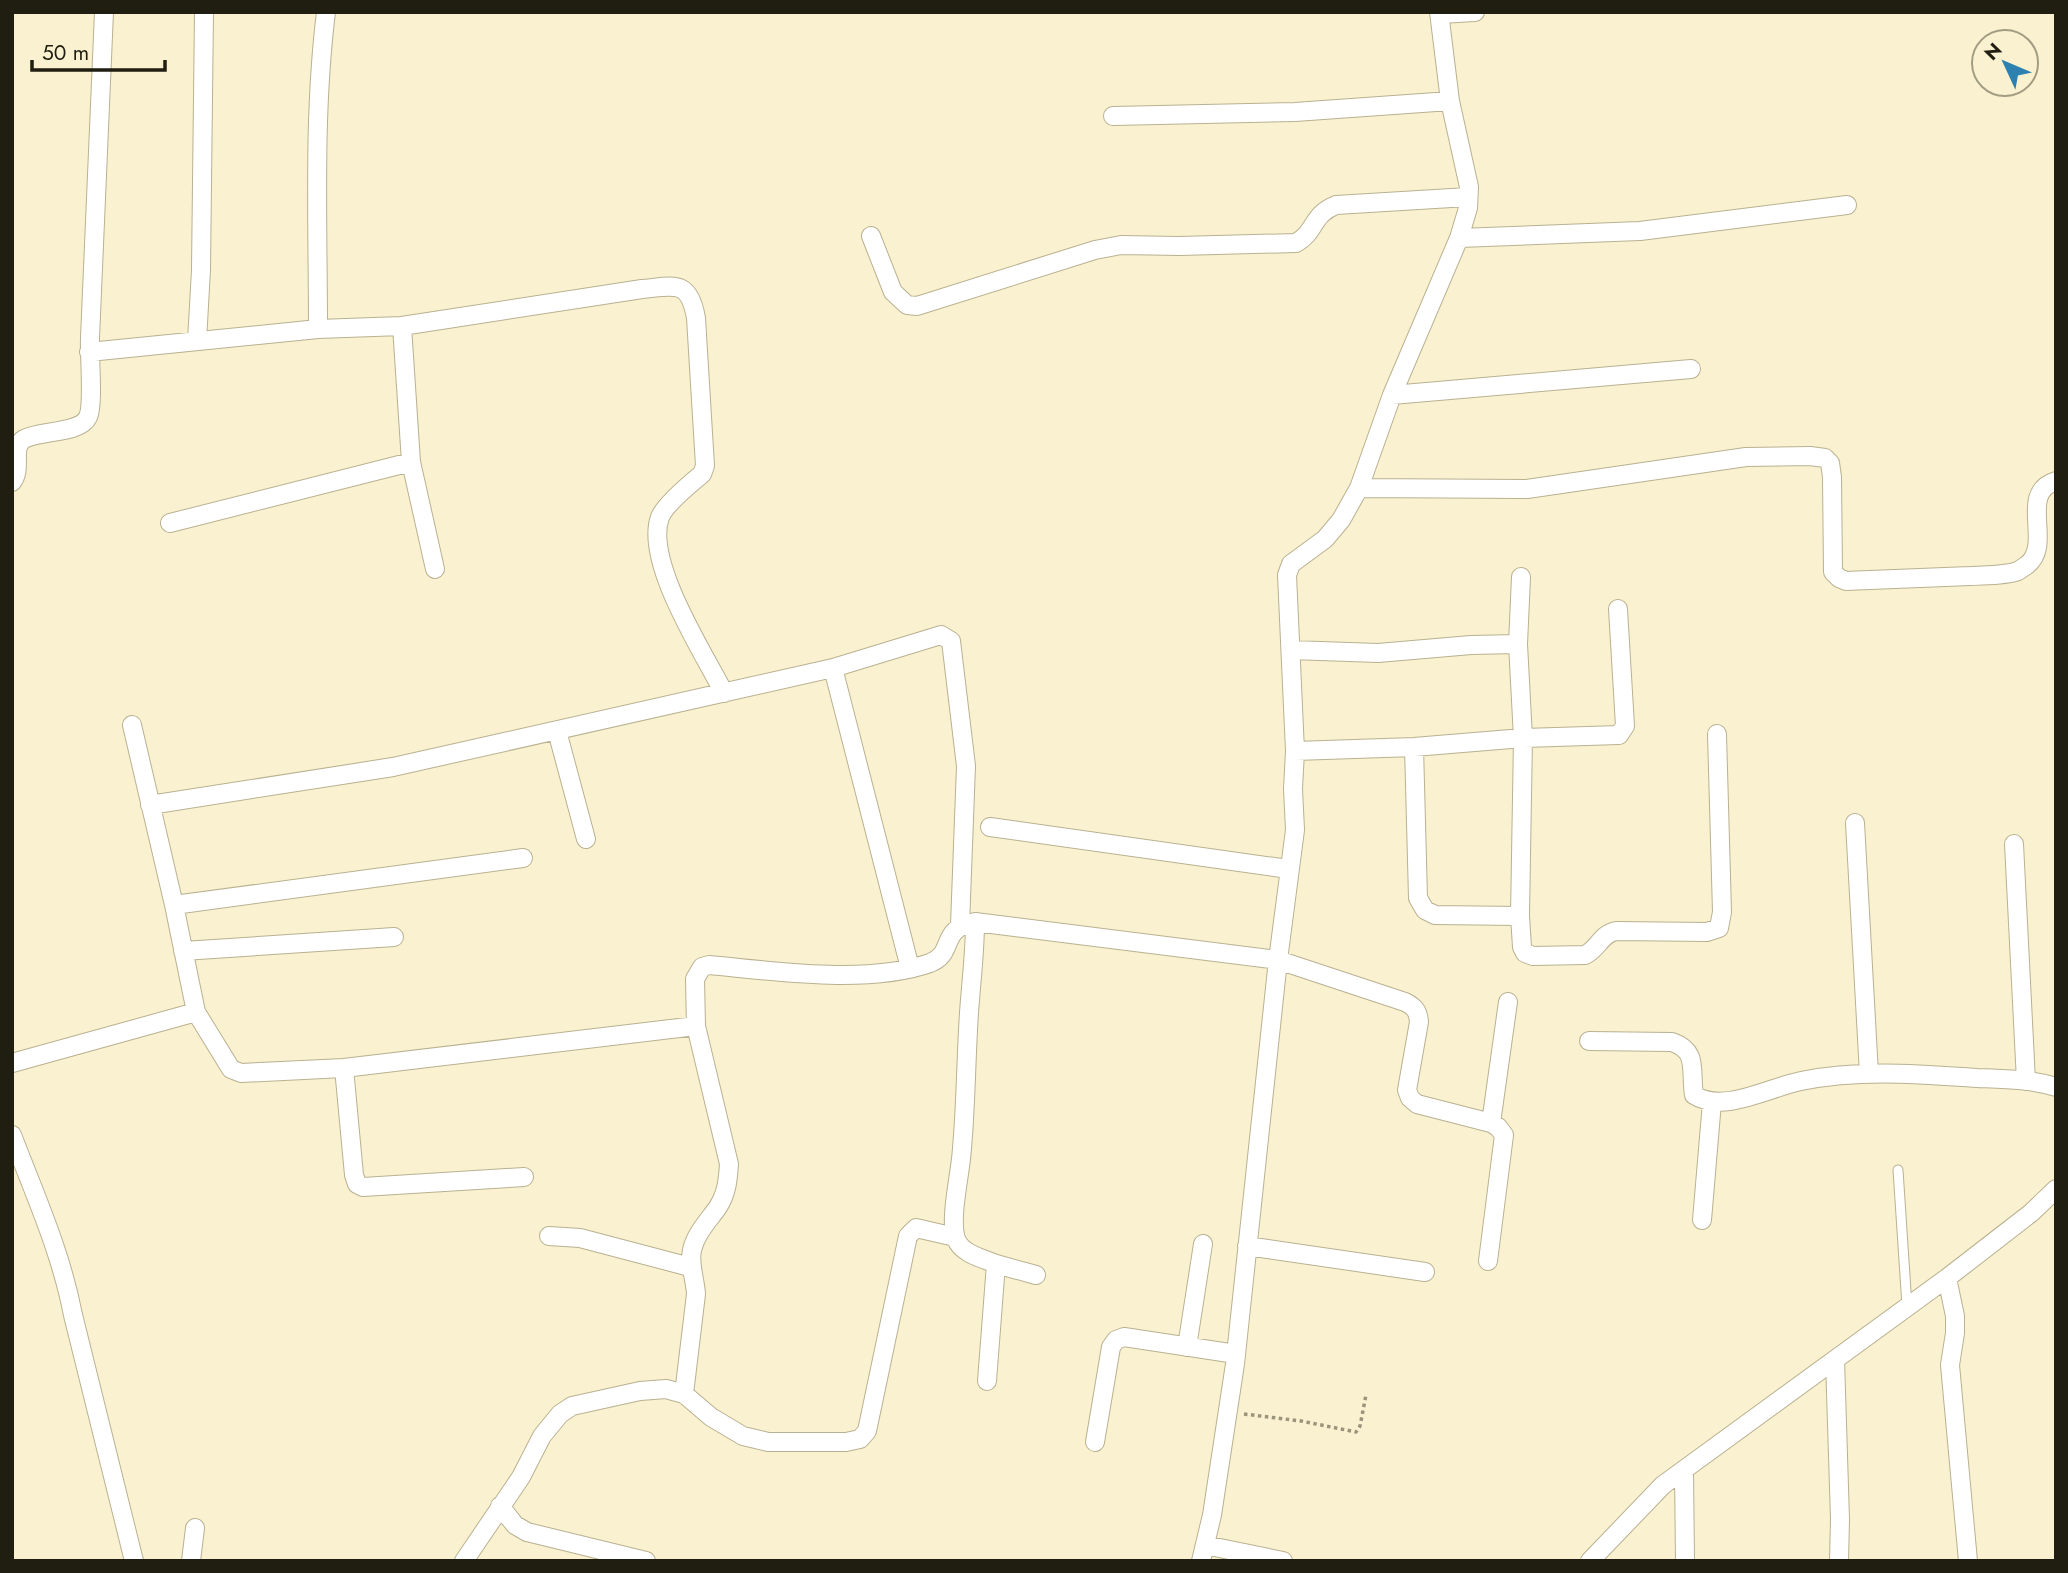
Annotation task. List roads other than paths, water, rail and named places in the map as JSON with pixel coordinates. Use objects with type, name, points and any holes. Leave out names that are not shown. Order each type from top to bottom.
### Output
[{"type":"street","points":[[12,482],[19,470],[17,450],[22,440],[33,435],[75,427],[88,418],[90,412],[89,352],[104,12]]},
{"type":"street","points":[[197,341],[201,270],[204,12]]},
{"type":"street","points":[[318,329],[318,147],[321,55],[326,12]]},
{"type":"street","points":[[1283,1561],[1203,1553],[1236,1354],[1278,960],[1295,830],[1295,751],[1287,575],[1291,564],[1325,539],[1341,520],[1359,488],[1392,395],[1459,238],[1468,208],[1469,187],[1450,101],[1440,13],[1475,12]]},
{"type":"street","points":[[1113,116],[1295,112],[1450,101]]},
{"type":"street","points":[[871,236],[893,292],[907,305],[916,306],[1095,250],[1121,245],[1296,243],[1306,238],[1322,210],[1336,205],[1468,197]]},
{"type":"street","points":[[1459,238],[1640,230],[1847,205]]},
{"type":"street","points":[[89,352],[318,329],[402,326],[642,289],[679,287],[688,293],[693,301],[696,318],[705,466],[702,474],[661,514],[659,555],[669,588],[724,692]]},
{"type":"street","points":[[402,326],[411,462],[435,569]]},
{"type":"street","points":[[1392,395],[1690,369]]},
{"type":"street","points":[[1359,488],[1527,489],[1746,457],[1825,458],[1830,463],[1832,477],[1833,572],[1846,581],[1986,575],[2017,571],[2030,563],[2035,553],[2036,513],[2040,489],[2047,483],[2056,481]]},
{"type":"street","points":[[170,523],[411,462]]},
{"type":"street","points":[[1521,577],[1518,644],[1523,738],[1520,916],[1522,947],[1525,953],[1533,956],[1585,955],[1591,952],[1603,936],[1616,931],[1707,932],[1719,928],[1722,912],[1717,734]]},
{"type":"street","points":[[1295,751],[1619,735],[1625,726],[1618,608]]},
{"type":"street","points":[[150,805],[393,767],[833,668],[941,635],[951,641],[966,766],[968,923],[975,956],[969,1010],[962,1149],[955,1203],[955,1237],[969,1253],[1036,1275]]},
{"type":"street","points":[[1291,650],[1378,653],[1518,644]]},
{"type":"street","points":[[833,668],[910,968]]},
{"type":"street","points":[[132,725],[196,1012],[231,1069],[241,1073],[344,1068],[696,1026]]},
{"type":"street","points":[[557,731],[586,839]]},
{"type":"street","points":[[1415,747],[1418,898],[1425,910],[1435,915],[1520,916]]},
{"type":"street","points":[[1855,823],[1869,1073]]},
{"type":"street","points":[[990,827],[1289,869]]},
{"type":"street","points":[[2014,844],[2026,1081]]},
{"type":"street","points":[[174,905],[523,858]]},
{"type":"street","points":[[684,1394],[696,1294],[695,1279],[690,1267],[692,1247],[701,1229],[720,1204],[727,1187],[729,1164],[696,1026],[695,979],[702,967],[709,965],[803,973],[867,974],[910,968],[941,957],[953,932],[968,923],[1278,960],[1414,1006],[1419,1022],[1407,1090],[1410,1098],[1417,1104],[1491,1123],[1504,1135],[1488,1261]]},
{"type":"street","points":[[183,951],[394,937]]},
{"type":"street","points":[[1491,1123],[1508,1002]]},
{"type":"street","points":[[12,1063],[196,1012]]},
{"type":"street","points":[[1589,1041],[1672,1042],[1684,1046],[1690,1053],[1694,1095],[1703,1101],[1712,1102],[1757,1095],[1794,1082],[1830,1075],[1869,1073],[2026,1081],[2056,1087]]},
{"type":"street","points":[[344,1068],[357,1184],[363,1187],[388,1186],[524,1177]]},
{"type":"street","points":[[1702,1220],[1712,1102]]},
{"type":"street","points":[[12,1135],[66,1278],[134,1561]]},
{"type":"street","points":[[1590,1561],[1657,1491],[1947,1278],[2031,1213],[2056,1189]]},
{"type":"street","points":[[464,1561],[521,1477],[542,1436],[560,1414],[572,1406],[640,1391],[666,1389],[684,1394],[712,1417],[743,1436],[768,1442],[846,1442],[860,1438],[867,1430],[908,1236],[916,1228],[955,1237]]},
{"type":"street","points":[[549,1236],[580,1238],[690,1267]]},
{"type":"street","points":[[1188,1346],[1203,1244]]},
{"type":"street","points":[[1247,1246],[1425,1272]]},
{"type":"street","points":[[987,1381],[996,1264]]},
{"type":"street","points":[[1947,1278],[1955,1316],[1950,1365],[1968,1561]]},
{"type":"street","points":[[1095,1442],[1111,1348],[1116,1340],[1124,1337],[1236,1354]]},
{"type":"street","points":[[1835,1360],[1839,1561]]},
{"type":"street","points":[[1684,1470],[1685,1561]]},
{"type":"street","points":[[499,1506],[514,1525],[527,1532],[646,1561]]},
{"type":"street","points":[[191,1561],[195,1528]]},
{"type":"lane","points":[[1898,1171],[1907,1308]]}]
